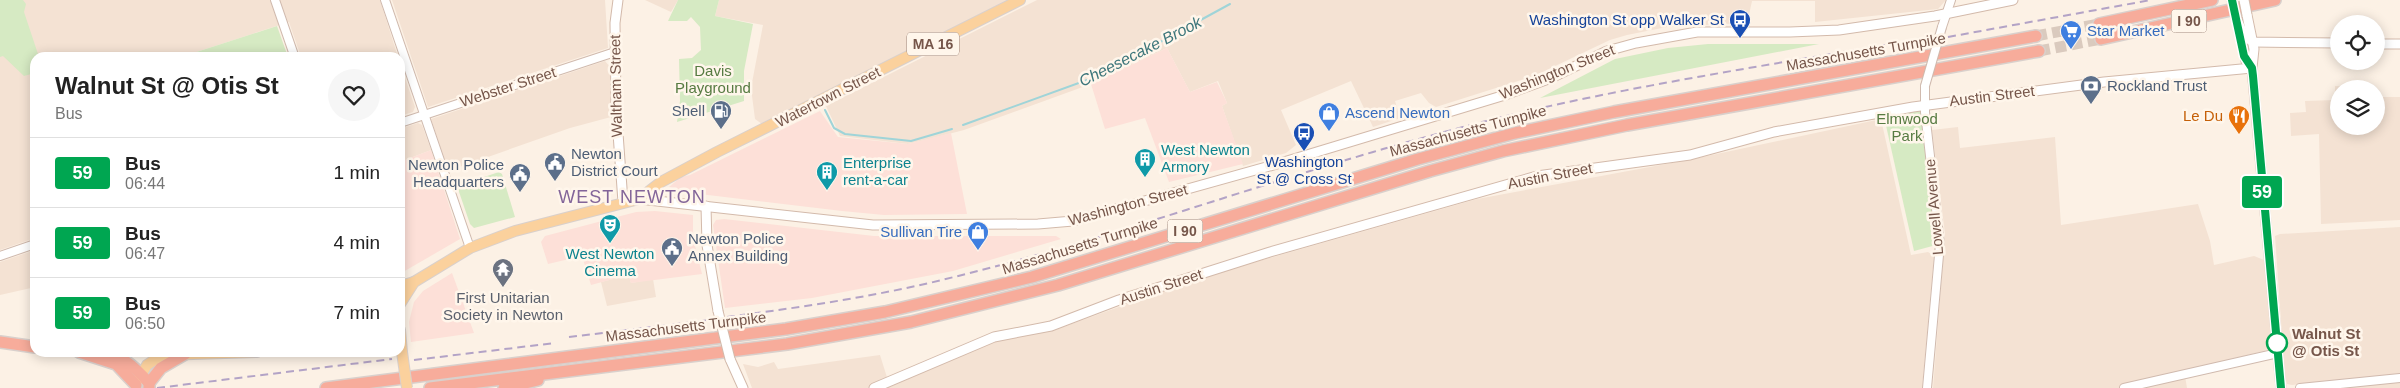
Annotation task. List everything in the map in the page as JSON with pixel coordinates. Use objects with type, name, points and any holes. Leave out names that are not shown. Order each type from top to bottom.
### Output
[{"type":"highway","name":"I 90","points":[[2099,24],[2212,0]]},
{"type":"highway","name":"I 90","points":[[2102,39],[2275,0]]},
{"type":"highway","name":"Massachusetts Turnpike","points":[[326,388],[786,329],[894,310],[1032,277],[1418,159],[1515,133],[1606,114],[2036,36]]},
{"type":"highway","name":"Massachusetts Turnpike","points":[[430,388],[812,340],[928,318],[1049,287],[1430,171],[1503,151],[1627,125],[2039,51]]},
{"type":"highway","points":[[0,342],[30,346]]},
{"type":"highway","points":[[94,357],[116,364],[142,384]]},
{"type":"highway","points":[[118,357],[122,358],[142,384]]},
{"type":"highway","points":[[142,384],[161,368],[179,357]]},
{"type":"highway","points":[[504,388],[520,386],[564,371]]},
{"type":"main road","name":"Waltham Street","points":[[618,0],[615,18],[618,147],[623,202]]},
{"type":"main road","name":"Watertown Street","points":[[639,199],[661,182],[717,152],[1020,0]]},
{"type":"main road","name":"Washington Street","points":[[405,285],[414,282],[470,248],[515,231],[639,199],[873,225],[1038,224],[1068,222],[1098,216],[1288,161],[1505,95],[1551,78],[1607,51],[1636,42],[1691,33],[1839,30],[1946,14],[2013,0]]},
{"type":"main road","points":[[2232,0],[2246,61],[2252,68]]},
{"type":"main road","points":[[2244,0],[2253,42],[2254,61],[2252,68],[2281,388]]},
{"type":"main road","points":[[2236,17],[2244,36],[2253,42],[2330,43]]},
{"type":"main road","points":[[2385,44],[2400,44]]},
{"type":"main road","name":"Austin Street","points":[[874,388],[994,336],[1051,326],[1142,292],[1509,183],[1562,171],[1690,155],[1774,132],[1924,105],[2104,82],[2252,68]]},
{"type":"main road","points":[[706,206],[707,245],[718,311],[730,359],[742,388]]},
{"type":"main road","name":"Washington Street","points":[[405,296],[414,282]]},
{"type":"main road","points":[[403,357],[406,388]]},
{"type":"street","points":[[275,0],[292,52]]},
{"type":"street","points":[[385,0],[403,52]]},
{"type":"street","name":"Lowell Avenue","points":[[1927,388],[1940,238],[1924,105],[1925,86],[1950,0]]},
{"type":"street","name":"Webster Street","points":[[405,121],[616,52]]},
{"type":"street","points":[[405,59],[470,248]]},
{"type":"street","points":[[0,256],[30,246]]},
{"type":"street","points":[[2124,388],[2278,353]]},
{"type":"street","points":[[2300,388],[2400,378]]},
{"type":"shaded area","points":[[0,0],[380,0],[396,52],[299,52],[289,22],[196,52],[30,52],[30,240],[0,250]]},
{"type":"shaded area","points":[[392,0],[605,0],[608,48],[428,107]]},
{"type":"shaded area","points":[[645,0],[678,0],[671,12]]},
{"type":"shaded area","points":[[719,0],[1010,0],[762,124],[755,119],[751,88],[763,25],[715,16]]},
{"type":"shaded area","points":[[1037,0],[1946,0],[1938,9],[1815,22],[1815,1],[1752,1],[1748,19],[1744,23],[1667,27],[1627,35],[1610,40],[1534,76],[1436,107],[1429,103],[1421,93],[1395,101],[1400,118],[1373,127],[1351,81],[1281,110],[1296,145],[1286,153],[1243,166],[1222,106],[1227,103],[1218,81],[1190,92],[1167,48],[1091,84],[964,130],[908,144],[840,136],[826,106]]},
{"type":"shaded area","points":[[1167,48],[1190,92],[1217,82],[1227,103],[1222,106],[1243,164],[1169,182],[1145,118],[1105,129],[1091,84]]},
{"type":"shaded area","points":[[605,61],[610,67],[611,117],[570,128],[448,171],[431,119]]},
{"type":"shaded area","points":[[405,78],[415,107],[413,112],[405,114]]},
{"type":"shaded area","points":[[2385,97],[2400,97],[2400,220],[2321,224],[2319,134],[2291,136],[2290,113],[2306,112],[2305,101],[2330,100],[2330,135],[2385,135]]},
{"type":"shaded area","points":[[820,111],[838,137],[908,144],[951,133],[967,214],[884,215],[683,192],[669,187],[681,177],[690,175]]},
{"type":"shaded area","points":[[1881,119],[1911,255],[1928,252],[1934,256],[1922,388],[752,388],[743,364],[758,367],[774,362],[778,369],[880,355],[890,387],[995,341],[1055,330],[1196,279],[1477,199],[1693,159]]},
{"type":"shaded area","points":[[418,123],[422,125],[431,150],[405,160],[405,127]]},
{"type":"shaded area","points":[[1958,127],[1960,148],[2055,137],[2061,225],[2198,204],[2210,241],[2214,265],[2254,256],[2264,260],[2272,346],[2265,351],[2184,370],[2187,388],[1933,388],[1945,234],[1932,130]]},
{"type":"shaded area","points":[[431,150],[460,239],[405,271],[405,160]]},
{"type":"shaded area","points":[[655,211],[693,215],[693,238],[702,274],[631,283],[628,275],[591,285],[582,256],[548,264],[541,242],[545,236],[636,212]]},
{"type":"shaded area","points":[[724,219],[874,236],[1056,236],[1061,239],[953,271],[812,298],[725,308],[713,225],[716,220]]},
{"type":"shaded area","points":[[2400,227],[2400,374],[2287,384],[2285,378],[2275,236],[2280,234]]},
{"type":"shaded area","points":[[30,252],[30,288],[0,295],[0,262]]},
{"type":"shaded area","points":[[452,273],[474,333],[411,342],[409,322],[414,302],[423,291]]},
{"type":"shaded area","points":[[629,275],[631,283],[653,279],[656,297],[607,306],[601,282]]},
{"type":"shaded area","points":[[2400,381],[2400,388],[2339,388]]},
{"type":"green space","points":[[0,0],[23,0],[26,4],[24,12],[37,52],[30,52],[30,74],[24,76],[3,56],[0,57]]},
{"type":"green space","name":"Davis Playground","points":[[678,0],[719,0],[715,16],[753,24],[744,71],[744,101],[677,122],[680,101],[679,59],[692,58],[701,50],[700,27],[691,17],[687,21],[668,21]]},
{"type":"green space","points":[[277,26],[286,52],[196,52]]},
{"type":"green space","points":[[1708,44],[1819,44],[1540,98],[1615,59],[1668,48]]},
{"type":"green space","name":"Elmwood Park","points":[[1924,105],[1940,244],[1914,251],[1883,112]]},
{"type":"green space","points":[[499,172],[502,174],[515,217],[474,228],[470,224],[457,186]]},
{"type":"waterway","name":"Cheesecake Brook","points":[[963,125],[1098,76],[1230,4]]},
{"type":"waterway","name":"Cheesecake Brook","points":[[825,110],[834,128],[845,134],[911,141],[952,129]]},
{"type":"tunnel","points":[[2036,36],[2099,24]]},
{"type":"tunnel","points":[[2039,51],[2101,39]]},
{"type":"railway","points":[[1948,37],[2151,0]]},
{"type":"railway","points":[[727,317],[898,290],[954,277],[1078,243],[1386,148],[1567,102],[1929,37]]},
{"type":"railway","points":[[569,337],[710,320]]},
{"type":"railway","points":[[414,360],[555,343]]},
{"type":"railway","points":[[157,388],[392,359]]},
{"type":"bus line","name":"59","points":[[2232,0],[2244,56],[2247,64],[2252,68],[2281,388]]},
{"type":"place","name":"Washington St opp Walker St","points":[[1740,39]]},
{"type":"place","name":"Star Market","points":[[2071,50]]},
{"type":"place","name":"Rockland Trust","points":[[2091,105]]},
{"type":"place","name":"Shell","points":[[721,130]]},
{"type":"place","name":"Ascend Newton","points":[[1329,132]]},
{"type":"place","name":"Le Du","points":[[2239,135]]},
{"type":"place","name":"Washington St @ Cross St","points":[[1304,152]]},
{"type":"place","name":"West Newton Armory","points":[[1145,178]]},
{"type":"place","name":"Newton District Court","points":[[555,182]]},
{"type":"place","name":"Enterprise rent-a-car","points":[[827,191]]},
{"type":"place","name":"Newton Police Headquarters","points":[[520,193]]},
{"type":"place","name":"West Newton Cinema","points":[[610,244]]},
{"type":"place","name":"Sullivan Tire","points":[[978,251]]},
{"type":"place","name":"Newton Police Annex Building","points":[[672,267]]},
{"type":"place","name":"First Unitarian Society in Newton","points":[[503,288]]},
{"type":"place","name":"Walnut St @ Otis St","points":[[2277,343]]},
{"type":"district","name":"WEST NEWTON","points":[[632,197]]}]
